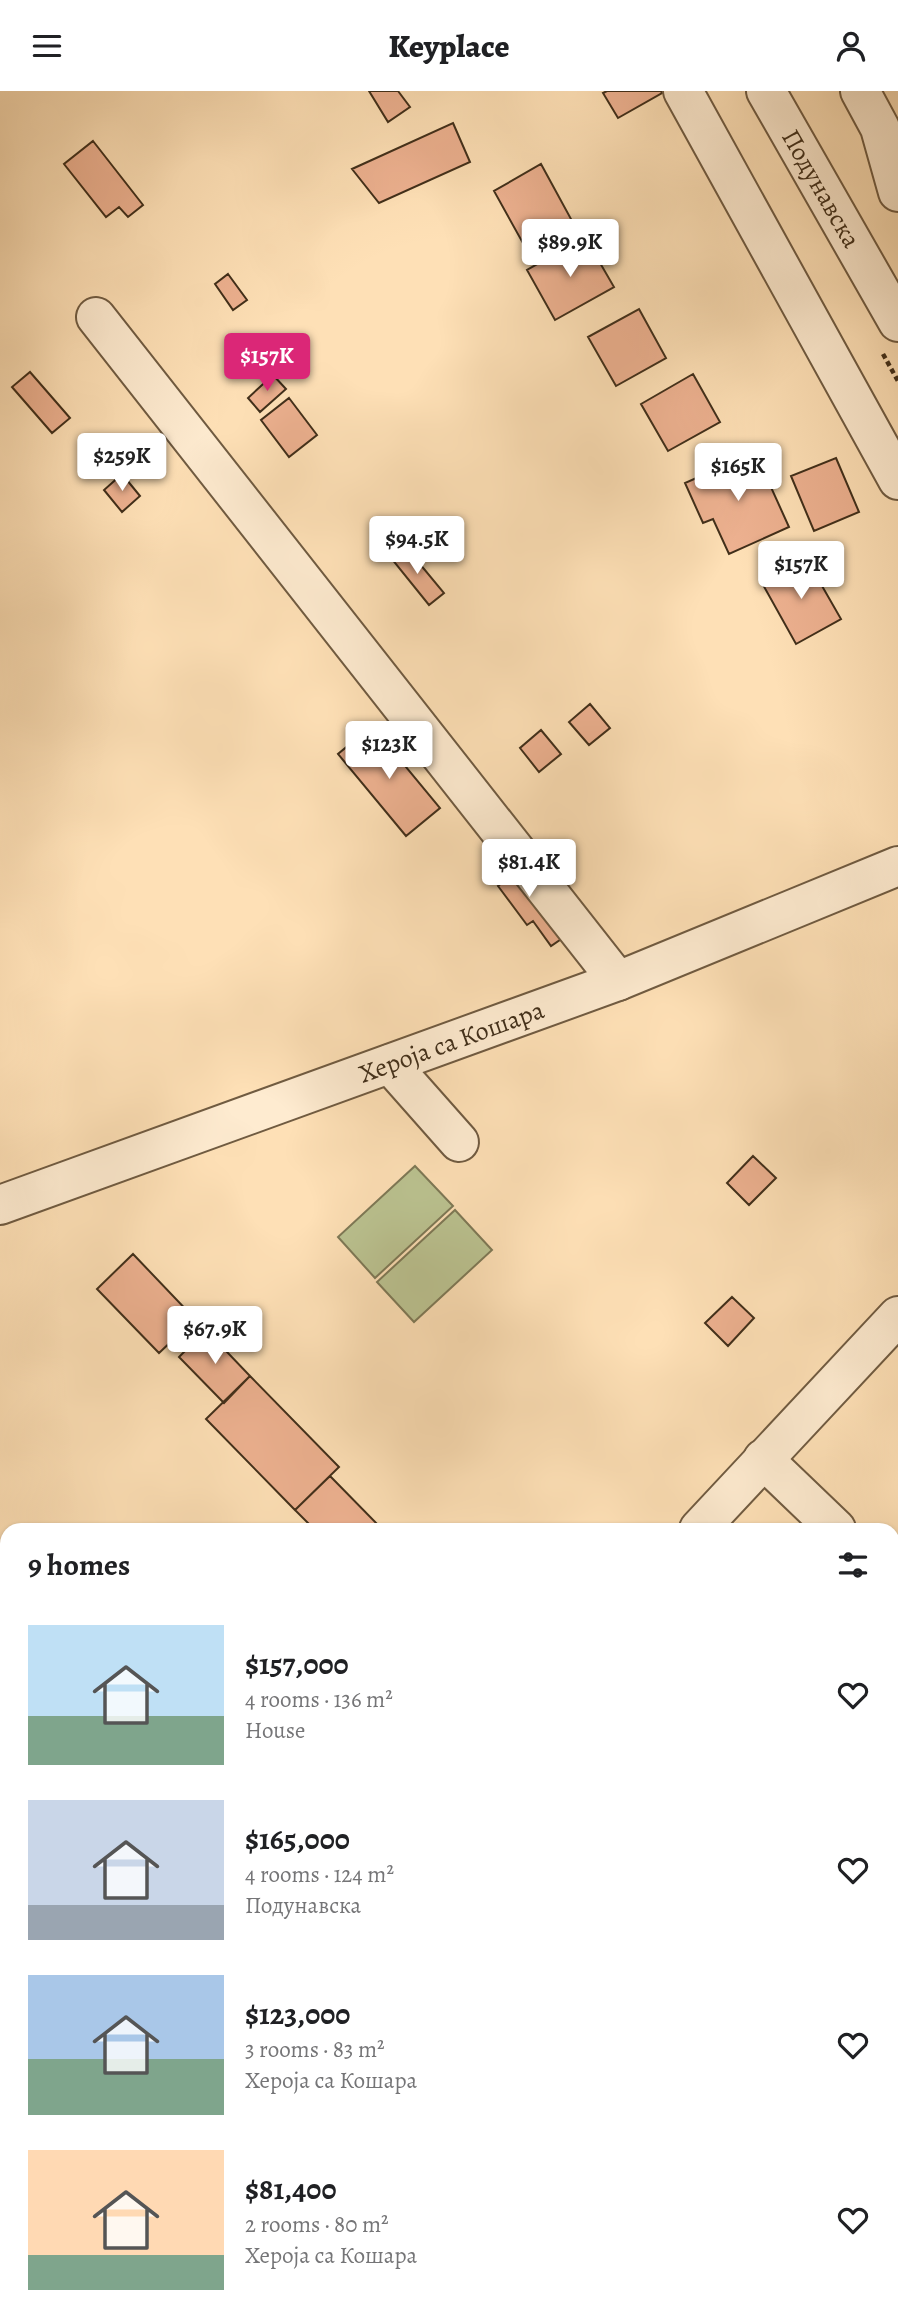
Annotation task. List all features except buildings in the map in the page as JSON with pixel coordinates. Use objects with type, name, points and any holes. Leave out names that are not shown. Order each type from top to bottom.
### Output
[{"type":"street","points":[[683,91],[898,480]]},
{"type":"street","name":"Подунавска","points":[[766,91],[896,310]]},
{"type":"street","points":[[860,91],[880,128],[898,192]]},
{"type":"street","points":[[96,317],[618,981]]},
{"type":"street","name":"Хероја са Кошара","points":[[0,1205],[618,981],[898,866]]},
{"type":"street","points":[[390,1064],[459,1142]]},
{"type":"street","points":[[704,1523],[898,1316]]},
{"type":"street","points":[[763,1459],[830,1523]]},
{"type":"green space","points":[[415,1166],[453,1206],[375,1278],[338,1237]]},
{"type":"green space","points":[[455,1210],[492,1250],[414,1322],[377,1282]]}]
